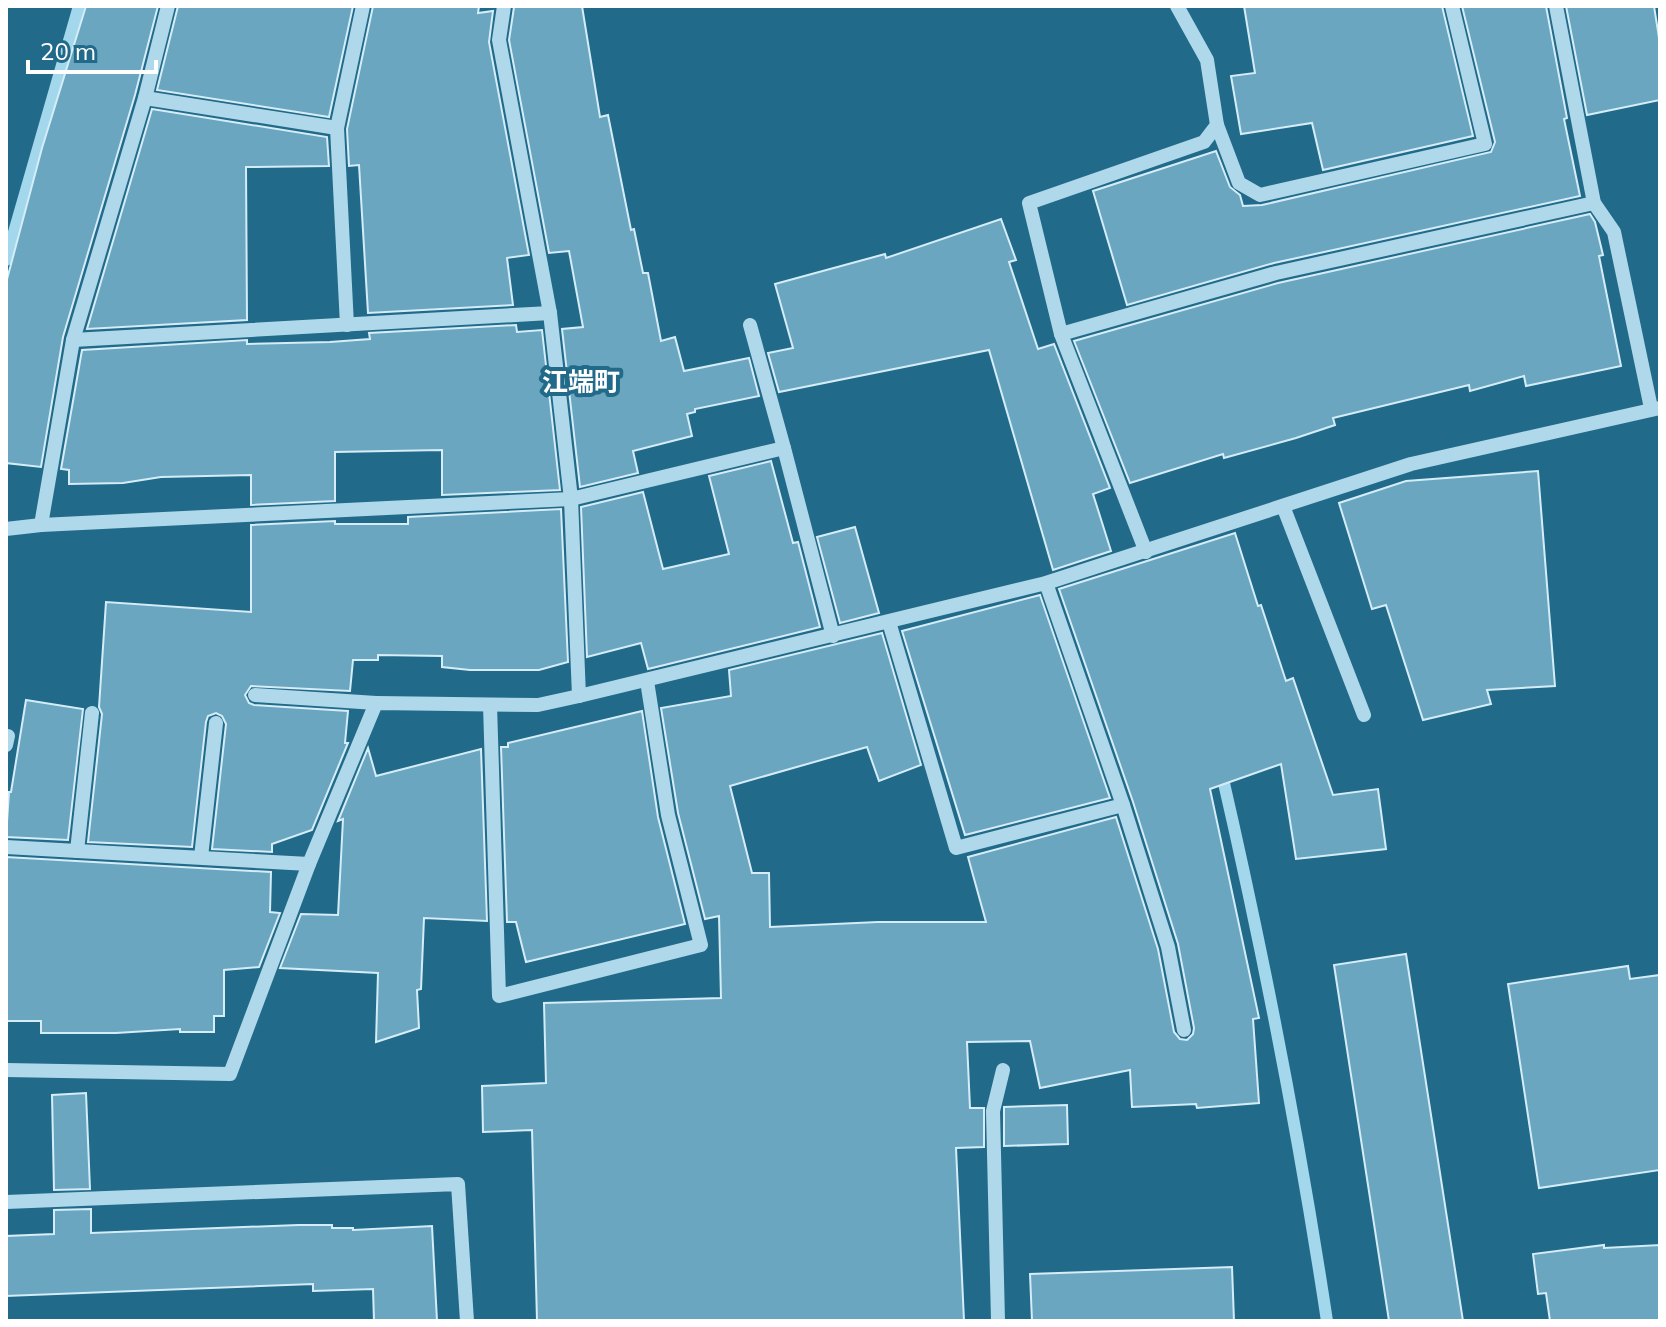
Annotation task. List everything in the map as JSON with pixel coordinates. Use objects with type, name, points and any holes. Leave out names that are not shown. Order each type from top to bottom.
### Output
[{"type":"street","points":[[41,525],[73,340],[145,98],[168,6]]},
{"type":"street","points":[[347,325],[337,128],[363,6]]},
{"type":"street","points":[[504,6],[499,40],[550,313],[571,499],[579,696]]},
{"type":"street","points":[[1177,6],[1207,60],[1217,125],[1239,183],[1260,195],[1485,144],[1452,6]]},
{"type":"street","points":[[255,695],[376,703],[538,705],[1046,583],[1411,464],[1656,408],[1614,232],[1594,203],[1556,6]]},
{"type":"street","points":[[145,98],[337,128]]},
{"type":"street","points":[[1146,552],[1061,334],[1029,203],[1204,142],[1217,125]]},
{"type":"street","points":[[1061,334],[1276,273],[1594,203]]},
{"type":"street","points":[[73,340],[550,313]]},
{"type":"street","points":[[750,325],[833,636]]},
{"type":"street","points":[[6,529],[571,499],[784,448]]},
{"type":"street","points":[[1283,506],[1364,715]]},
{"type":"street","points":[[1046,583],[1123,805],[1168,947],[1184,1030]]},
{"type":"street","points":[[889,622],[956,848],[1123,805]]},
{"type":"street","points":[[490,705],[499,996],[701,945],[668,815],[647,681]]},
{"type":"street","points":[[6,1070],[230,1074],[309,864],[376,703]]},
{"type":"street","points":[[77,851],[92,713]]},
{"type":"street","points":[[201,857],[216,723]]},
{"type":"street","points":[[6,847],[309,864]]},
{"type":"street","points":[[998,1321],[993,1111],[1003,1070]]},
{"type":"street","points":[[6,1202],[458,1184],[467,1321]]},
{"type":"building","points":[[86,6],[158,6],[135,95],[63,337],[41,467],[6,463],[6,283],[42,148]]},
{"type":"building","points":[[178,6],[353,6],[329,117],[157,90]]},
{"type":"building","points":[[373,6],[479,6],[478,13],[493,11],[489,42],[529,255],[507,258],[513,305],[368,313],[359,165],[349,166],[347,129]]},
{"type":"building","points":[[582,6],[600,117],[608,115],[631,230],[634,229],[643,273],[648,273],[661,341],[675,337],[684,371],[749,358],[759,396],[695,409],[695,412],[687,414],[692,436],[633,451],[638,473],[580,487],[562,329],[583,327],[569,251],[549,253],[509,40],[514,7]]},
{"type":"building","points":[[1244,6],[1442,6],[1473,136],[1323,170],[1312,123],[1241,134],[1231,76],[1255,73]]},
{"type":"building","points":[[1462,6],[1546,6],[1580,196],[1274,263],[1127,305],[1093,191],[1216,151],[1230,187],[1240,195],[1243,206],[1262,205],[1491,152],[1495,142]]},
{"type":"building","points":[[1566,6],[1654,6],[1660,44],[1660,100],[1587,115]]},
{"type":"building","points":[[152,109],[327,137],[329,166],[246,167],[247,320],[87,329]]},
{"type":"building","points":[[1590,214],[1603,255],[1599,256],[1621,366],[1526,386],[1524,376],[1470,391],[1469,385],[1333,418],[1335,425],[1296,438],[1224,458],[1223,454],[1130,483],[1074,341],[1278,283]]},
{"type":"building","points":[[1001,219],[1016,260],[1009,262],[1038,349],[1054,344],[1110,488],[1093,494],[1111,551],[1053,570],[989,350],[779,392],[768,353],[793,348],[775,284],[885,254],[886,258]]},
{"type":"building","points":[[516,325],[517,332],[542,330],[560,490],[442,495],[442,450],[335,452],[335,501],[251,505],[251,475],[161,477],[123,483],[69,484],[69,470],[61,469],[82,350],[247,340],[247,344],[330,342],[370,339],[369,333]]},
{"type":"building","points":[[771,461],[793,543],[798,542],[820,627],[648,669],[641,643],[587,657],[581,507],[643,492],[663,569],[729,554],[709,476]]},
{"type":"building","points":[[1538,471],[1555,686],[1487,690],[1491,704],[1423,720],[1386,605],[1372,609],[1339,503],[1406,481]]},
{"type":"building","points":[[561,509],[568,662],[539,670],[470,670],[442,667],[442,656],[378,655],[378,660],[353,660],[350,691],[251,686],[245,695],[254,705],[348,711],[345,743],[348,743],[312,830],[272,844],[272,852],[212,849],[226,724],[222,716],[216,713],[208,716],[206,722],[192,847],[88,842],[102,714],[99,707],[106,602],[251,612],[251,525],[335,521],[335,524],[408,524],[408,517]]},
{"type":"building","points":[[855,527],[879,613],[840,623],[817,537]]},
{"type":"building","points":[[1235,533],[1286,681],[1293,678],[1333,795],[1378,789],[1386,849],[1296,859],[1281,764],[1210,789],[1259,1018],[1253,1019],[1259,1103],[1197,1108],[1196,1104],[1132,1107],[1130,1070],[1040,1088],[1030,1041],[967,1042],[970,1108],[984,1108],[984,1147],[956,1148],[964,1321],[537,1321],[532,1130],[483,1132],[482,1086],[546,1083],[544,1003],[721,998],[719,916],[705,919],[678,813],[661,708],[731,696],[729,670],[882,633],[921,765],[879,781],[867,747],[730,786],[752,873],[769,873],[770,927],[878,922],[986,922],[968,857],[1116,817],[1158,949],[1174,1032],[1180,1039],[1187,1040],[1194,1028],[1178,944],[1133,802],[1059,589]]},
{"type":"building","points":[[1040,595],[1110,798],[965,835],[902,631]]},
{"type":"building","points":[[26,700],[83,709],[68,840],[6,837],[9,792]]},
{"type":"building","points":[[642,711],[658,817],[685,924],[526,962],[516,922],[507,922],[501,747]]},
{"type":"building","points":[[368,748],[376,776],[481,749],[487,921],[424,918],[421,989],[417,990],[419,1028],[376,1042],[378,973],[280,968],[301,914],[338,915],[343,819],[338,821]]},
{"type":"building","points":[[6,857],[271,872],[270,912],[280,913],[259,967],[224,970],[224,1016],[214,1016],[214,1032],[180,1032],[180,1029],[41,1033],[41,1021],[6,1021]]},
{"type":"building","points":[[1406,954],[1463,1321],[1389,1321],[1334,965]]},
{"type":"building","points":[[1628,966],[1630,979],[1660,975],[1660,1170],[1539,1188],[1508,984]]},
{"type":"building","points":[[86,1093],[90,1189],[54,1190],[52,1095]]},
{"type":"building","points":[[1067,1105],[1068,1144],[1004,1146],[1004,1107]]},
{"type":"building","points":[[91,1209],[91,1233],[298,1225],[332,1225],[332,1228],[353,1230],[432,1226],[437,1321],[374,1321],[373,1289],[313,1291],[313,1284],[6,1296],[6,1236],[54,1234],[54,1210]]},
{"type":"building","points":[[1604,1245],[1604,1248],[1660,1245],[1660,1321],[1550,1321],[1546,1293],[1538,1294],[1533,1254]]},
{"type":"building","points":[[1232,1267],[1234,1321],[1032,1321],[1030,1274]]},
{"type":"waterway","points":[[6,260],[79,6]]},
{"type":"waterway","points":[[1221,770],[1279,1044],[1327,1321]]},
{"type":"district","name":"江端町","points":[[581,381]]}]
